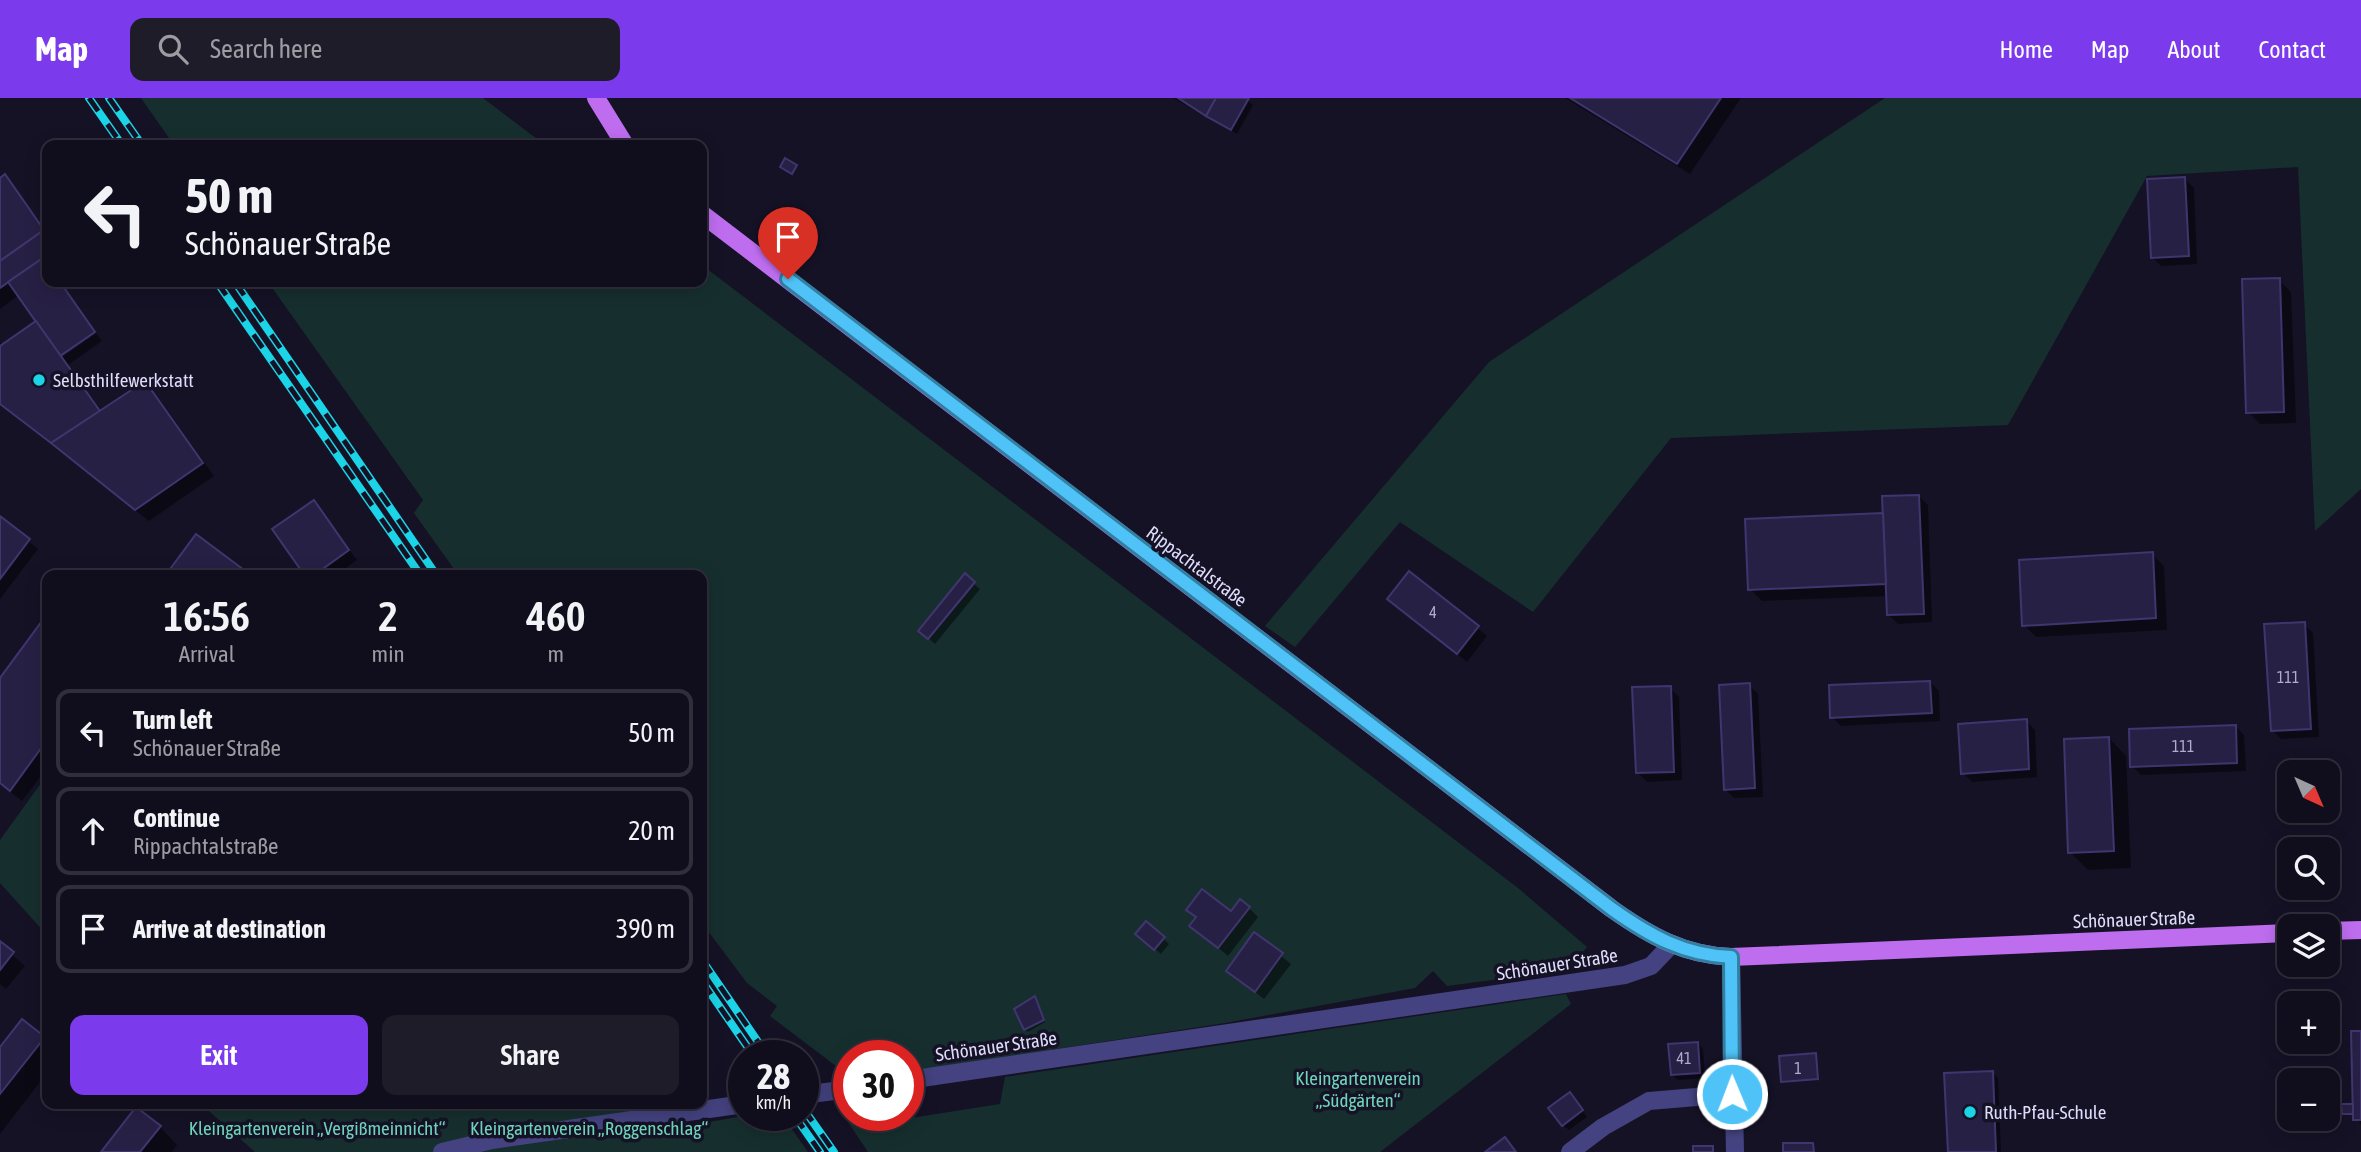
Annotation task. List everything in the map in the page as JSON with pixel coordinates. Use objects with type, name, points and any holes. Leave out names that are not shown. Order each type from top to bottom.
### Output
[{"type":"main road","points":[[596,98],[622,140]]},
{"type":"main road","name":"Rippachtalstraße","points":[[707,218],[1612,909],[1671,945]]},
{"type":"main road","points":[[2340,931],[2361,930]]},
{"type":"main road","name":"Schönauer Straße","points":[[1671,945],[1709,956],[1731,957],[2277,934]]},
{"type":"street","name":"Schönauer Straße","points":[[924,1078],[1625,975],[1651,965],[1671,945]]},
{"type":"street","points":[[1731,957],[1735,1152]]},
{"type":"street","points":[[1570,1152],[1603,1127],[1649,1101],[1732,1094]]},
{"type":"street","points":[[442,1152],[492,1140],[728,1106]]},
{"type":"green space","points":[[141,98],[483,98],[538,140],[170,140]]},
{"type":"green space","points":[[1885,98],[2361,98],[2361,489],[2315,531],[2298,167],[2147,176],[2008,425],[1671,438],[1533,612],[1400,522],[1295,647],[1265,626],[1489,362]]},
{"type":"green space","points":[[707,269],[1518,888],[1587,947],[1568,970],[1447,986],[1433,971],[1415,988],[1225,1023],[924,1070],[924,1040],[833,1040],[833,1064],[819,1053],[819,1040],[802,1040],[770,1016],[777,1006],[747,983],[707,930],[707,570],[455,570],[414,513],[423,500],[272,287],[707,287]]},
{"type":"green space","points":[[42,782],[42,929],[0,883],[0,840]]},
{"type":"green space","name":"Kleingartenverein „Südgärten“","points":[[1566,994],[1571,1004],[1380,1152],[868,1152],[854,1131],[924,1131],[924,1116],[1000,1104],[1005,1077]]},
{"type":"green space","name":"Kleingartenverein „Roggenschlag“","points":[[207,1109],[654,1109],[692,1125],[728,1119],[728,1131],[793,1131],[808,1152],[255,1152]]},
{"type":"building","points":[[1178,98],[1216,98],[1206,116]]},
{"type":"building","points":[[1216,98],[1249,98],[1231,130],[1206,116]]},
{"type":"building","points":[[1570,98],[1721,98],[1677,164]]},
{"type":"building","points":[[785,158],[797,165],[792,174],[780,167]]},
{"type":"building","points":[[5,174],[42,227],[42,231],[0,261],[0,178]]},
{"type":"building","points":[[2185,177],[2189,256],[2151,258],[2147,179]]},
{"type":"building","points":[[42,231],[42,259],[0,288],[0,261]]},
{"type":"building","points":[[42,259],[42,287],[64,287],[95,332],[60,356],[8,282]]},
{"type":"building","points":[[2280,278],[2284,412],[2246,413],[2242,279]]},
{"type":"building","name":"Selbsthilfewerkstatt","points":[[36,321],[100,411],[51,443],[0,404],[0,346]]},
{"type":"building","points":[[145,381],[203,463],[135,510],[51,443]]},
{"type":"building","points":[[1919,495],[1924,614],[1887,615],[1882,496]]},
{"type":"building","points":[[314,500],[349,550],[321,570],[301,570],[272,529]]},
{"type":"building","points":[[1883,513],[1886,584],[1748,590],[1745,519]]},
{"type":"building","points":[[0,516],[30,539],[0,579]]},
{"type":"building","points":[[196,534],[244,570],[169,570]]},
{"type":"building","points":[[2153,552],[2156,618],[2022,626],[2019,560]]},
{"type":"building","points":[[1409,571],[1479,626],[1457,654],[1387,599]]},
{"type":"building","points":[[965,573],[975,582],[928,639],[918,631]]},
{"type":"building","points":[[42,621],[42,747],[10,791],[0,783],[0,678]]},
{"type":"building","points":[[2305,622],[2311,729],[2271,731],[2264,624]]},
{"type":"building","points":[[1930,681],[1932,713],[1830,718],[1829,685]]},
{"type":"building","points":[[1750,683],[1755,788],[1724,790],[1719,685]]},
{"type":"building","points":[[1671,686],[1674,772],[1636,773],[1632,687]]},
{"type":"building","points":[[2027,719],[2029,769],[1961,774],[1958,724]]},
{"type":"building","points":[[2236,725],[2237,763],[2130,767],[2129,729]]},
{"type":"building","points":[[2109,737],[2114,851],[2068,853],[2064,739]]},
{"type":"building","points":[[1202,889],[1231,911],[1240,899],[1250,907],[1218,948],[1189,926],[1196,917],[1186,910]]},
{"type":"building","points":[[1146,921],[1165,937],[1154,950],[1135,934]]},
{"type":"building","points":[[1254,932],[1283,953],[1255,992],[1226,971]]},
{"type":"building","points":[[0,941],[14,952],[0,970]]},
{"type":"building","points":[[1035,996],[1044,1020],[1024,1030],[1014,1009]]},
{"type":"building","points":[[22,1019],[42,1035],[42,1041],[0,1094],[0,1047]]},
{"type":"building","points":[[2351,1031],[2361,1031],[2361,1120],[2353,1120]]},
{"type":"building","points":[[1698,1042],[1700,1073],[1671,1075],[1668,1044]]},
{"type":"building","points":[[1816,1053],[1818,1079],[1781,1082],[1779,1056]]},
{"type":"building","name":"Ruth-Pfau-Schule","points":[[1993,1071],[1996,1152],[1948,1152],[1944,1073]]},
{"type":"building","points":[[1570,1092],[1583,1110],[1562,1126],[1548,1108]]},
{"type":"building","points":[[2341,1104],[2353,1104],[2353,1114],[2342,1114]]},
{"type":"building","points":[[134,1109],[139,1109],[161,1126],[140,1152],[101,1152]]},
{"type":"building","points":[[1505,1137],[1516,1152],[1485,1152]]},
{"type":"building","points":[[1783,1143],[1813,1143],[1814,1152],[1783,1152]]},
{"type":"building","points":[[1693,1146],[1713,1146],[1713,1152],[1693,1152]]},
{"type":"railway","points":[[89,98],[118,140]]},
{"type":"railway","points":[[109,98],[138,140]]},
{"type":"railway","points":[[220,287],[417,570]]},
{"type":"railway","points":[[238,287],[433,570]]},
{"type":"railway","points":[[707,967],[757,1040]]},
{"type":"railway","points":[[707,988],[743,1040]]},
{"type":"railway","points":[[805,1131],[820,1152]]},
{"type":"railway","points":[[819,1131],[834,1152]]},
{"type":"place","name":"Selbsthilfewerkstatt","points":[[39,380]]},
{"type":"place","name":"Ruth-Pfau-Schule","points":[[1970,1112]]},
{"type":"route","points":[[788,279],[1612,909],[1653,937],[1671,945],[1709,956],[1731,957],[1732,1094]]},
{"type":"park label","name":"Kleingartenverein „Vergißmeinnicht“","points":[[317,1128]]}]
